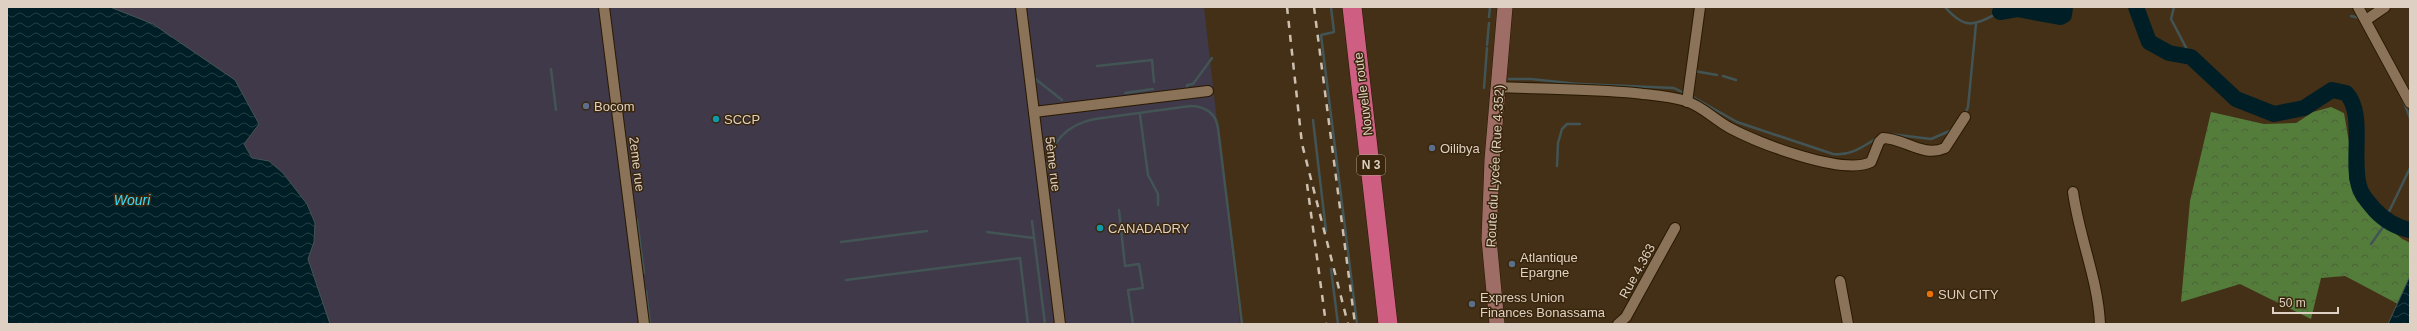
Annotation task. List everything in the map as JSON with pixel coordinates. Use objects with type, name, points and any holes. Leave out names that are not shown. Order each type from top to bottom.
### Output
[{"type":"highway","name":"Nouvelle route","points":[[1342,7],[1378,324]]},
{"type":"highway","name":"Nouvelle route","points":[[1352,7],[1388,324]]},
{"type":"main road","name":"Route du Lycée (Rue 4.352)","points":[[1496,324],[1489,239],[1504,7]]},
{"type":"street","name":"2eme rue","points":[[604,7],[644,324]]},
{"type":"street","name":"5ème rue","points":[[1021,7],[1060,324]]},
{"type":"street","points":[[1687,102],[1700,7]]},
{"type":"street","points":[[2358,7],[2410,103]]},
{"type":"street","points":[[2366,20],[2384,7]]},
{"type":"street","points":[[1498,87],[1610,91],[1687,102],[1739,133],[1819,161],[1841,166],[1854,166],[1871,162],[1879,142],[1883,138],[1918,149],[1933,152],[1940,151],[1945,148],[1966,117]]},
{"type":"street","points":[[1034,112],[1208,91]]},
{"type":"street","points":[[2073,192],[2076,220],[2098,298],[2100,324]]},
{"type":"street","name":"Rue 4.363","points":[[1618,324],[1626,317],[1675,228]]},
{"type":"street","points":[[1840,281],[1848,324]]},
{"type":"shaded area","points":[[110,7],[1204,7],[1240,324],[330,324],[308,259],[314,242],[269,161],[252,158],[244,144],[259,124]]},
{"type":"green space","points":[[2331,107],[2344,113],[2349,142],[2349,179],[2357,201],[2401,238],[2410,243],[2410,276],[2398,304],[2345,276],[2321,278],[2311,319],[2240,284],[2181,302],[2190,201],[2211,112],[2264,124],[2296,123],[2313,112]]},
{"type":"water","name":"Wouri","points":[[7,7],[110,7],[153,24],[235,80],[259,124],[244,144],[252,158],[269,161],[283,173],[307,204],[315,223],[314,242],[308,259],[330,324],[7,324]]},
{"type":"water","points":[[2410,276],[2410,324],[2388,324]]},
{"type":"waterway","points":[[1331,7],[1334,32],[1321,35],[1357,324]]},
{"type":"waterway","points":[[1489,17],[1490,7]]},
{"type":"waterway","points":[[1945,7],[1952,15],[1965,23],[1977,22],[2000,12]]},
{"type":"waterway","points":[[2000,12],[2017,9],[2060,17],[2064,15],[2065,7]]},
{"type":"waterway","points":[[2136,7],[2149,42],[2169,53],[2191,57],[2236,99],[2274,114],[2304,108],[2332,90],[2346,93],[2352,102],[2357,125],[2356,166],[2357,178],[2361,192],[2374,209],[2382,216],[2395,225],[2410,230]]},
{"type":"waterway","points":[[2174,7],[2171,19],[2191,57]]},
{"type":"waterway","points":[[1027,15],[1028,25]]},
{"type":"waterway","points":[[2351,16],[2360,18]]},
{"type":"waterway","points":[[1487,45],[1489,23]]},
{"type":"waterway","points":[[1965,114],[1968,107],[1976,24]]},
{"type":"waterway","points":[[1484,88],[1487,48]]},
{"type":"waterway","points":[[1187,88],[1187,85],[1193,84],[1212,58]]},
{"type":"waterway","points":[[1097,66],[1152,60],[1154,82]]},
{"type":"waterway","points":[[551,69],[556,110]]},
{"type":"waterway","points":[[1694,71],[1717,75]]},
{"type":"waterway","points":[[1723,76],[1736,80]]},
{"type":"waterway","points":[[1033,77],[1062,100]]},
{"type":"waterway","points":[[1509,79],[1531,79],[1578,84]]},
{"type":"waterway","points":[[1580,84],[1674,88],[1686,94]]},
{"type":"waterway","points":[[1125,93],[1153,89]]},
{"type":"waterway","points":[[1691,96],[1737,122],[1833,154],[1845,154],[1851,152],[1861,148],[1877,138]]},
{"type":"waterway","points":[[2403,100],[2410,118]]},
{"type":"waterway","points":[[1046,173],[1055,144],[1076,125],[1095,119],[1190,106],[1200,107],[1209,111],[1215,118],[1218,128],[1242,324]]},
{"type":"waterway","points":[[1140,115],[1148,175],[1158,194],[1158,205]]},
{"type":"waterway","points":[[1313,120],[1326,231]]},
{"type":"waterway","points":[[1557,166],[1558,143],[1562,129],[1567,124],[1580,124]]},
{"type":"waterway","points":[[1890,134],[1931,139],[1952,130]]},
{"type":"waterway","points":[[2385,220],[2410,168]]},
{"type":"waterway","points":[[1119,210],[1125,266],[1139,264],[1143,288],[1128,290],[1133,324]]},
{"type":"waterway","points":[[637,220],[644,273]]},
{"type":"waterway","points":[[1032,221],[1045,324]]},
{"type":"waterway","points":[[2371,244],[2383,227]]},
{"type":"waterway","points":[[841,242],[927,231]]},
{"type":"waterway","points":[[987,232],[1034,238]]},
{"type":"waterway","points":[[846,280],[1020,258],[1028,324]]},
{"type":"waterway","points":[[1331,269],[1338,324]]},
{"type":"waterway","points":[[646,291],[650,324]]},
{"type":"railway","points":[[1287,7],[1302,144],[1348,324]]},
{"type":"railway","points":[[1314,7],[1355,324]]},
{"type":"railway","points":[[1307,184],[1326,324]]},
{"type":"place","name":"Bocom","points":[[586,106]]},
{"type":"place","name":"SCCP","points":[[716,119]]},
{"type":"place","name":"Oilibya","points":[[1432,148]]},
{"type":"place","name":"CANADADRY","points":[[1100,228]]},
{"type":"place","name":"Atlantique Epargne","points":[[1512,264]]},
{"type":"place","name":"SUN CITY","points":[[1930,294]]},
{"type":"place","name":"Express Union Finances Bonassama","points":[[1472,304]]}]
